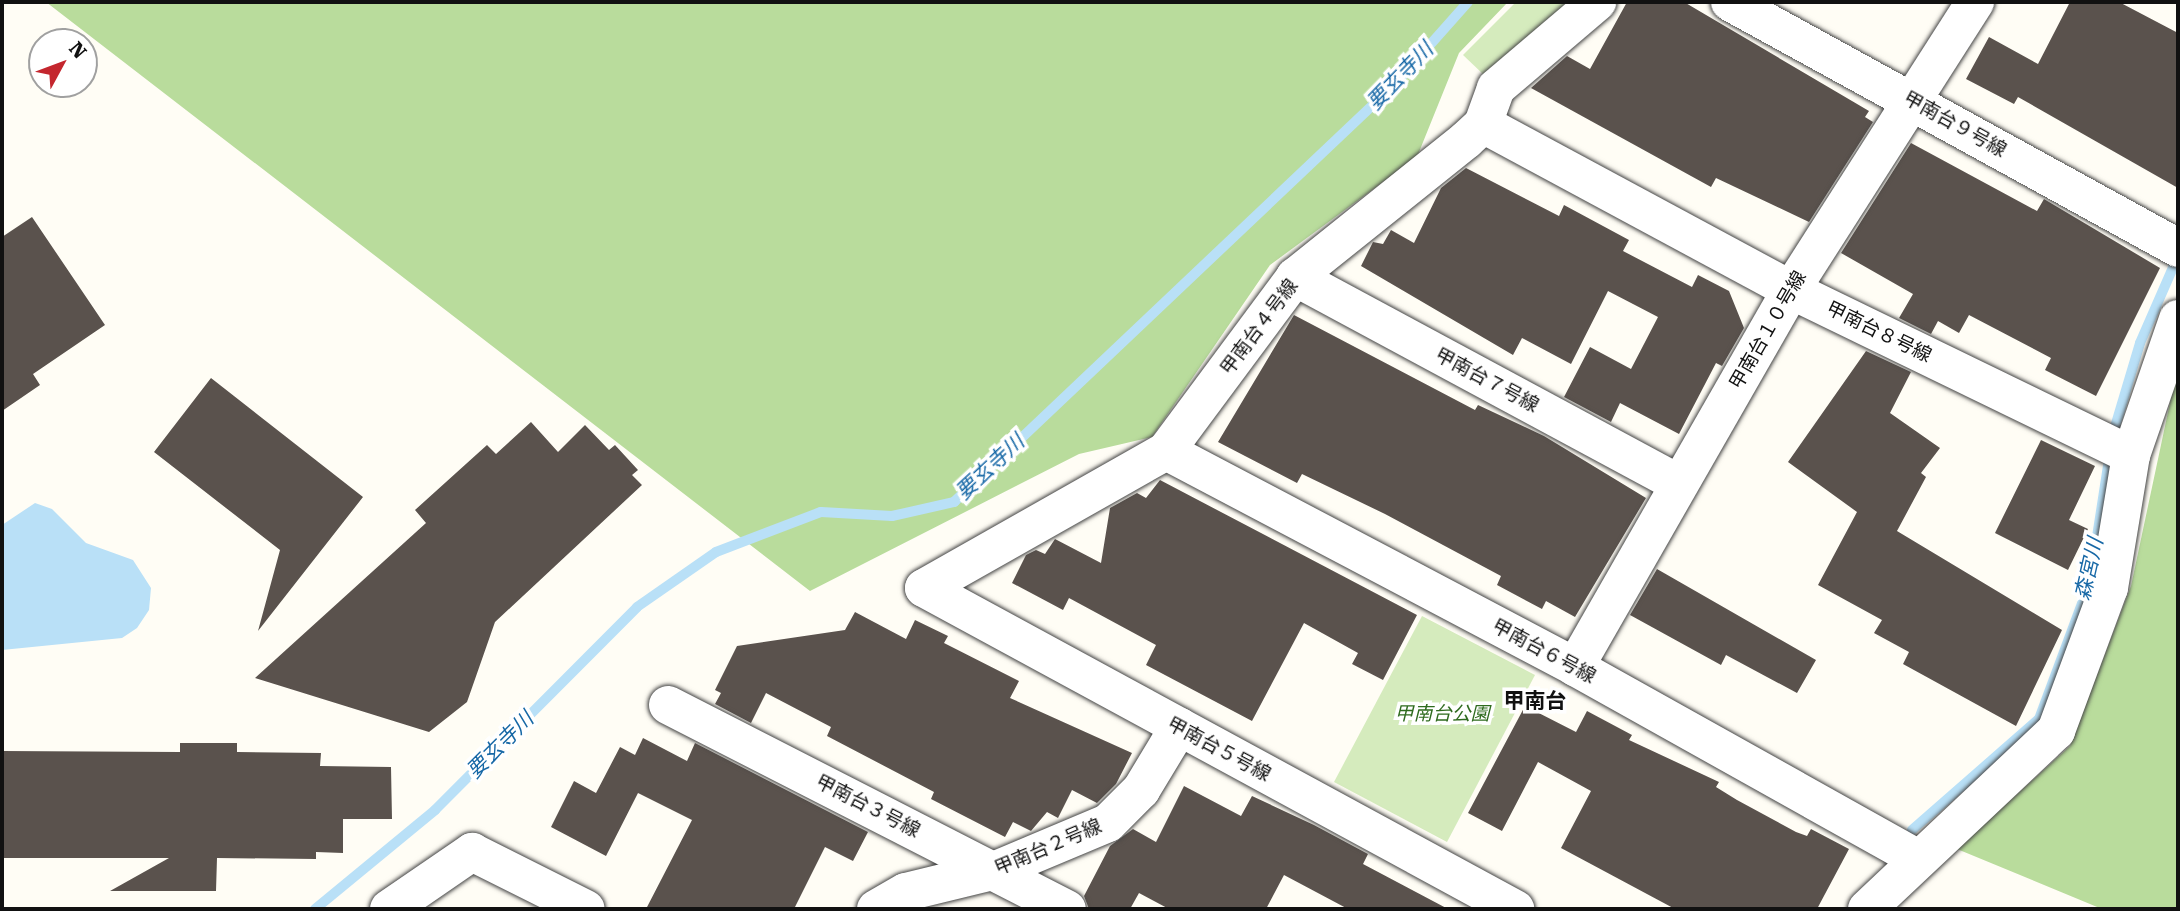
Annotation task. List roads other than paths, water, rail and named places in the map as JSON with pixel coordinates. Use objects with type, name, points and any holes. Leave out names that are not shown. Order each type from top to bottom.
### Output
[{"type":"street","points":[[1483,124],[1496,88],[1597,2]]},
{"type":"street","name":"甲南台９号線","points":[[1730,2],[2178,248]]},
{"type":"street","name":"甲南台１０号線","points":[[1575,667],[1791,290],[1975,2]]},
{"type":"street","name":"甲南台４号線","points":[[924,588],[1166,451],[1295,277],[1483,124]]},
{"type":"street","name":"甲南台８号線","points":[[1483,124],[1791,290],[2131,455]]},
{"type":"street","name":"甲南台７号線","points":[[1295,277],[1679,484]]},
{"type":"street","points":[[1867,909],[1917,859],[2056,731],[2109,588],[2131,455],[2178,319]]},
{"type":"street","name":"甲南台６号線","points":[[1166,451],[1575,667],[1917,859]]},
{"type":"street","name":"甲南台５号線","points":[[924,588],[1515,909]]},
{"type":"street","name":"甲南台３号線","points":[[668,705],[996,870],[1066,909]]},
{"type":"street","name":"甲南台２号線","points":[[876,909],[906,892],[996,870],[1108,823],[1141,790],[1179,727]]},
{"type":"street","points":[[389,909],[471,852],[586,909]]},
{"type":"water","points":[[35,503],[52,509],[86,543],[133,560],[151,588],[149,610],[137,628],[122,638],[2,650],[2,525]]},
{"type":"waterway","name":"要玄寺川","points":[[315,909],[435,810],[637,607],[716,552],[821,512],[892,516],[954,502],[1397,82],[1468,2]]},
{"type":"waterway","name":"森宮川","points":[[2112,437],[2140,343],[2178,256]]},
{"type":"waterway","name":"森宮川","points":[[1912,830],[2039,719],[2090,582],[2110,453]]},
{"type":"district","name":"甲南台","points":[[1535,701]]},
{"type":"park label","name":"甲南台公園","points":[[1442,714]]}]
